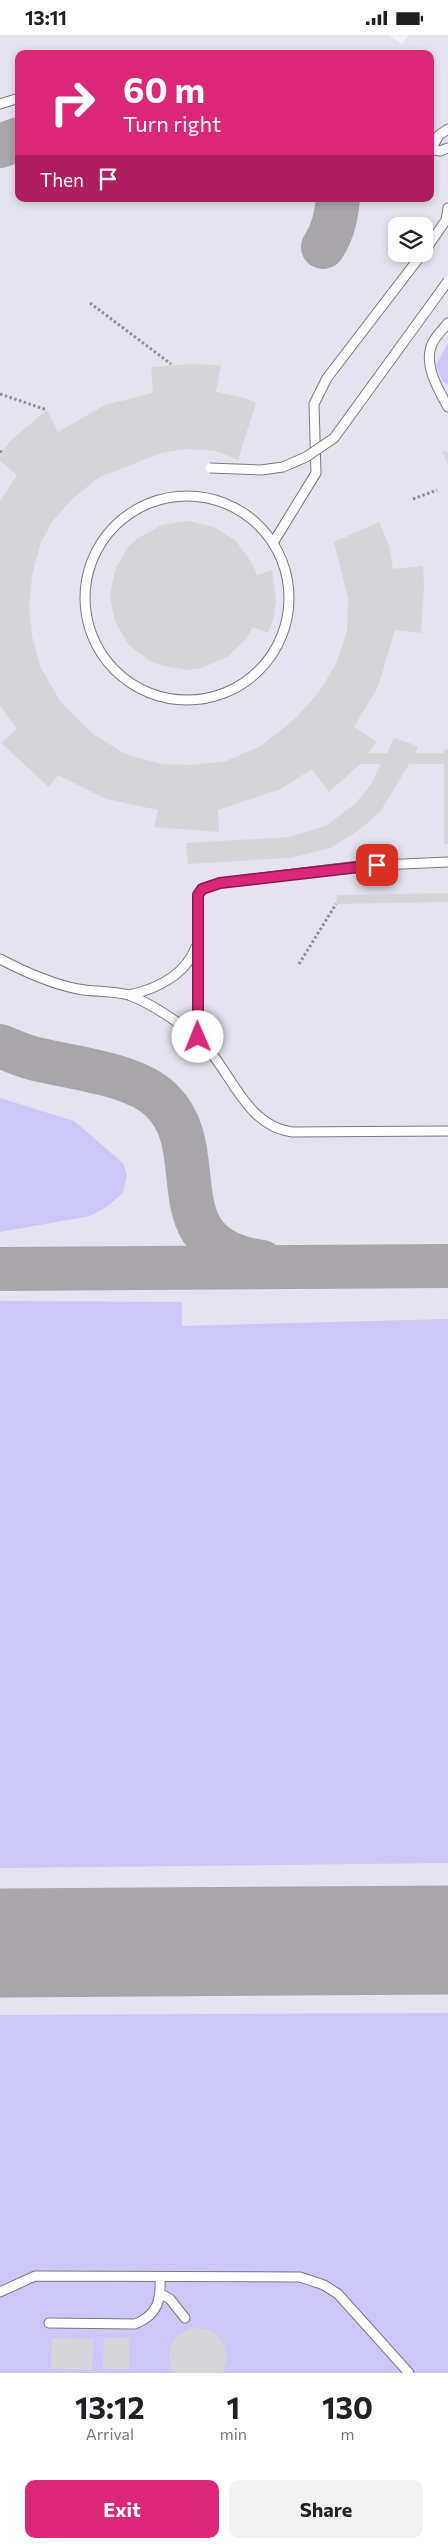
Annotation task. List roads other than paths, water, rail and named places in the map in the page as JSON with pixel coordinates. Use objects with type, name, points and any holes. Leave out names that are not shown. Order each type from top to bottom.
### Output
[{"type":"lane","points":[[0,104],[15,99]]},
{"type":"lane","points":[[434,144],[439,135],[448,129]]},
{"type":"lane","points":[[434,148],[440,151],[448,148]]},
{"type":"lane","points":[[433,239],[446,220],[448,208]]},
{"type":"lane","points":[[273,543],[316,473],[314,404],[327,378],[416,262]]},
{"type":"lane","points":[[210,468],[262,470],[283,467],[306,457],[334,438],[448,281]]},
{"type":"lane","points":[[448,323],[432,343],[430,354],[430,367],[436,386],[448,407]]},
{"type":"lane","points":[[193,497],[208,499],[224,503],[252,519],[273,543],[283,565],[289,588],[287,619],[283,635],[267,662],[243,684],[222,694],[198,700],[166,698],[151,694],[123,678],[102,654],[89,625],[86,609],[87,577],[95,555],[108,535],[132,513],[146,505],[169,499],[193,497]]},
{"type":"lane","points":[[198,1037],[198,895],[202,889],[209,885],[359,866],[448,862]]},
{"type":"lane","points":[[129,995],[150,990],[186,966],[198,941]]},
{"type":"lane","points":[[0,959],[31,975],[76,989],[129,995],[148,1004],[198,1037],[222,1066],[250,1109],[269,1126],[292,1132],[448,1131]]},
{"type":"lane","points":[[0,2293],[35,2276],[300,2277],[324,2285],[338,2294],[409,2373]]},
{"type":"lane","points":[[49,2323],[136,2324],[148,2319],[155,2310],[161,2295],[160,2277]]},
{"type":"lane","points":[[161,2295],[170,2299],[185,2319]]}]
